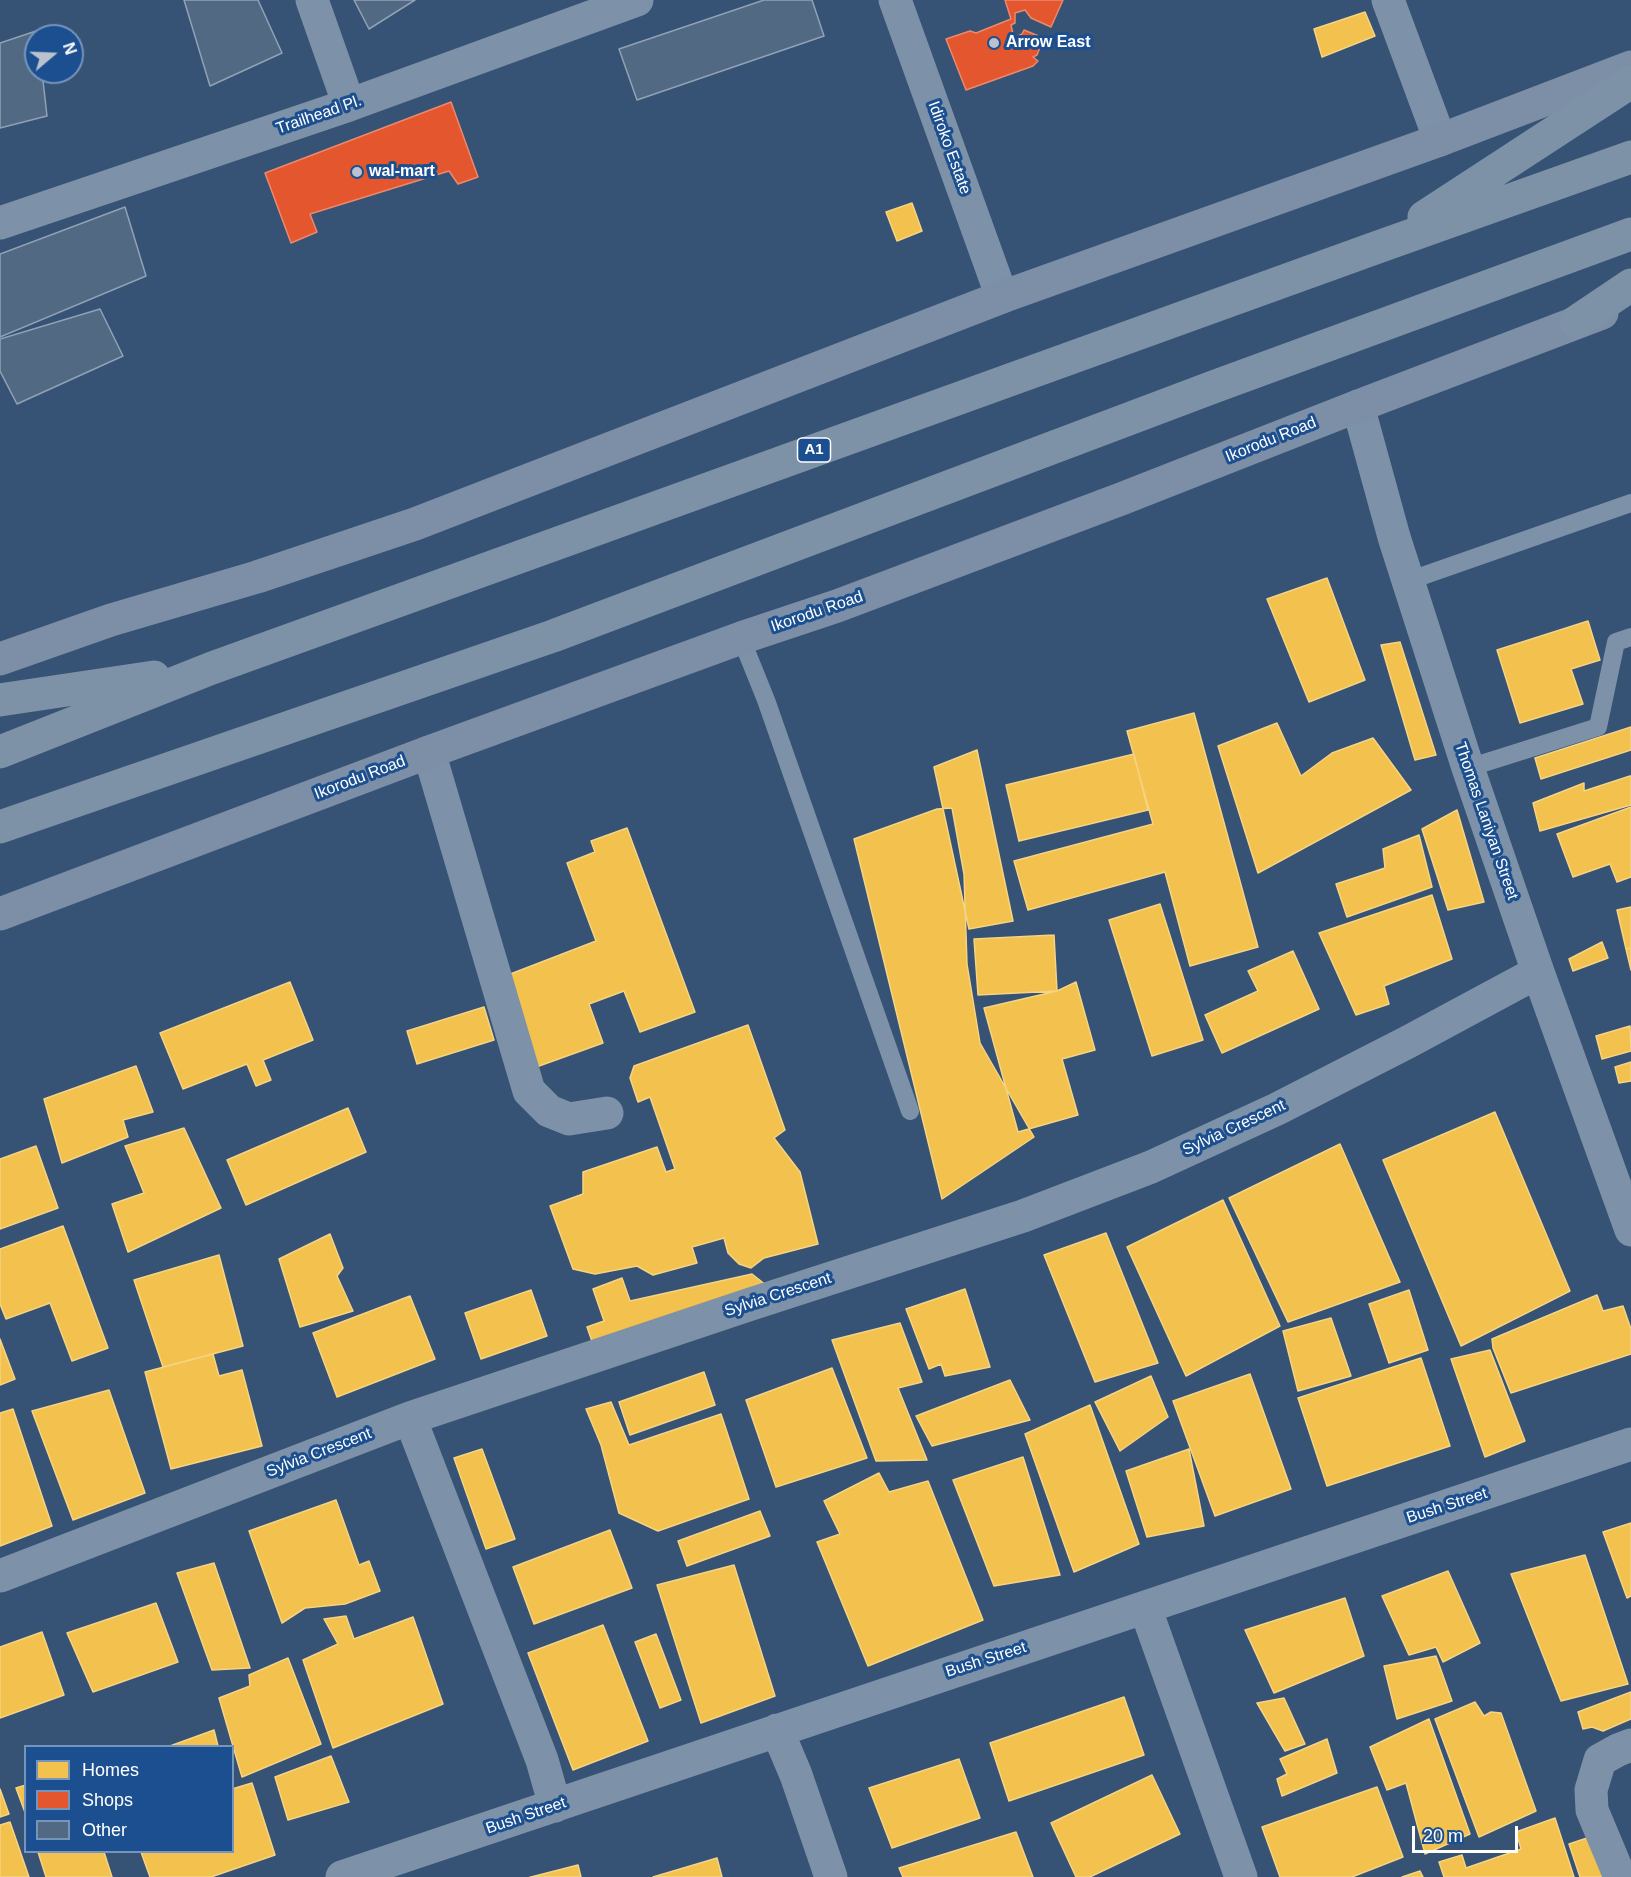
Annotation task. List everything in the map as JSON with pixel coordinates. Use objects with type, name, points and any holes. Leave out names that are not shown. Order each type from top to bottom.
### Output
[{"type":"highway","points":[[1378,247],[1631,82]]},
{"type":"highway","name":"A1","points":[[0,752],[212,668],[1631,157]]},
{"type":"highway","points":[[0,826],[553,636],[1227,381],[1631,234]]},
{"type":"highway","points":[[1576,322],[1631,285]]},
{"type":"highway","points":[[0,699],[212,668]]},
{"type":"main road","points":[[0,659],[111,620],[257,577],[415,524],[1002,297],[1440,140],[1631,67]]},
{"type":"main road","name":"Ikorodu Road","points":[[0,914],[429,752],[741,638],[837,606],[1077,516],[1631,302]]},
{"type":"street","points":[[312,0],[349,105]]},
{"type":"street","name":"Trailhead Pl.","points":[[0,223],[349,105],[637,0]]},
{"type":"street","name":"Idiroko Estate","points":[[895,0],[1002,297]]},
{"type":"street","points":[[1388,0],[1440,140]]},
{"type":"street","name":"Thomas Laniyan Street","points":[[1358,406],[1408,581],[1468,768],[1538,972],[1631,1230]]},
{"type":"street","points":[[429,752],[529,1091],[549,1111],[569,1119],[607,1113]]},
{"type":"street","name":"Sylvia Crescent","points":[[0,1576],[410,1418],[1023,1216],[1151,1167],[1277,1109],[1538,972]]},
{"type":"street","points":[[410,1418],[542,1760],[555,1806]]},
{"type":"street","name":"Bush Street","points":[[342,1877],[375,1872],[555,1806],[777,1730],[1631,1444]]},
{"type":"street","points":[[1145,1607],[1241,1877]]},
{"type":"street","points":[[777,1730],[796,1775],[831,1877]]},
{"type":"street","points":[[1620,1877],[1592,1810],[1591,1790],[1600,1760],[1631,1745]]},
{"type":"lane","points":[[1408,581],[1631,502]]},
{"type":"lane","points":[[1468,768],[1598,727],[1617,642],[1631,637]]},
{"type":"lane","points":[[741,638],[766,700],[910,1111]]},
{"type":"building: Homes","points":[[1365,12],[1375,36],[1322,57],[1314,29]]},
{"type":"building: Homes","points":[[912,203],[922,231],[897,241],[886,212]]},
{"type":"building: Homes","points":[[1327,578],[1365,680],[1309,702],[1267,599]]},
{"type":"building: Homes","points":[[1588,621],[1600,660],[1571,669],[1583,704],[1520,723],[1497,650]]},
{"type":"building: Homes","points":[[1400,642],[1436,755],[1415,760],[1381,645]]},
{"type":"building: Homes","points":[[1194,713],[1258,947],[1190,966],[1165,872],[1028,910],[1014,861],[1153,824],[1127,731]]},
{"type":"building: Homes","points":[[1277,723],[1301,776],[1332,753],[1373,738],[1411,790],[1258,873],[1218,746]]},
{"type":"building: Homes","points":[[1631,727],[1631,750],[1541,779],[1535,758]]},
{"type":"building: Homes","points":[[977,750],[1013,921],[969,929],[934,767]]},
{"type":"building: Homes","points":[[1134,754],[1148,810],[1019,841],[1006,785]]},
{"type":"building: Homes","points":[[1631,776],[1631,805],[1540,831],[1533,803],[1584,783],[1584,791]]},
{"type":"building: Homes","points":[[1631,807],[1631,877],[1617,882],[1610,864],[1573,877],[1557,834]]},
{"type":"building: Homes","points":[[952,808],[964,874],[967,964],[980,1043],[1034,1137],[942,1199],[854,839],[937,809]]},
{"type":"building: Homes","points":[[1457,810],[1484,902],[1448,910],[1422,829]]},
{"type":"building: Homes","points":[[627,828],[695,1012],[640,1032],[624,991],[589,1004],[603,1043],[528,1070],[500,978],[596,941],[567,863],[595,852],[591,841]]},
{"type":"building: Homes","points":[[1419,835],[1432,887],[1347,917],[1336,884],[1385,868],[1383,849]]},
{"type":"building: Homes","points":[[1432,895],[1452,959],[1384,986],[1389,1004],[1356,1015],[1319,933]]},
{"type":"building: Homes","points":[[1160,904],[1203,1040],[1152,1056],[1109,920]]},
{"type":"building: Homes","points":[[1631,907],[1631,948],[1626,949],[1617,910]]},
{"type":"building: Homes","points":[[1054,935],[1057,991],[978,995],[974,939]]},
{"type":"building: Homes","points":[[1602,942],[1608,958],[1573,971],[1569,959]]},
{"type":"building: Homes","points":[[1631,948],[1631,970],[1626,949]]},
{"type":"building: Homes","points":[[1293,951],[1319,1009],[1222,1053],[1205,1015],[1258,991],[1248,971]]},
{"type":"building: Homes","points":[[290,982],[313,1040],[263,1060],[271,1080],[256,1086],[247,1064],[183,1089],[160,1033]]},
{"type":"building: Homes","points":[[1076,982],[1095,1050],[1062,1059],[1078,1115],[1018,1132],[984,1008],[1057,991]]},
{"type":"building: Homes","points":[[484,1007],[494,1040],[417,1064],[407,1031]]},
{"type":"building: Homes","points":[[748,1025],[785,1130],[774,1138],[800,1172],[818,1244],[764,1258],[751,1268],[739,1264],[728,1253],[724,1238],[692,1247],[697,1263],[653,1275],[637,1266],[595,1274],[573,1269],[550,1206],[583,1194],[583,1172],[657,1147],[666,1172],[675,1169],[650,1097],[638,1102],[630,1078],[634,1066]]},
{"type":"building: Homes","points":[[1630,1026],[1631,1051],[1602,1059],[1596,1036]]},
{"type":"building: Homes","points":[[1631,1062],[1631,1081],[1619,1083],[1615,1067]]},
{"type":"building: Homes","points":[[136,1066],[153,1112],[123,1120],[128,1137],[62,1163],[44,1099]]},
{"type":"building: Homes","points":[[348,1108],[366,1152],[246,1205],[227,1160]]},
{"type":"building: Homes","points":[[1495,1112],[1570,1291],[1461,1346],[1383,1160]]},
{"type":"building: Homes","points":[[184,1128],[221,1208],[128,1252],[112,1204],[144,1193],[125,1146]]},
{"type":"building: Homes","points":[[1340,1144],[1400,1282],[1288,1322],[1229,1198]]},
{"type":"building: Homes","points":[[36,1146],[58,1208],[0,1229],[0,1159]]},
{"type":"building: Homes","points":[[1223,1200],[1280,1326],[1186,1376],[1127,1247]]},
{"type":"building: Homes","points":[[63,1226],[108,1348],[72,1361],[50,1303],[6,1319],[0,1304],[0,1249]]},
{"type":"building: Homes","points":[[1106,1233],[1158,1363],[1095,1382],[1044,1255]]},
{"type":"building: Homes","points":[[330,1234],[343,1268],[337,1276],[353,1311],[300,1327],[279,1259]]},
{"type":"building: Homes","points":[[219,1255],[243,1346],[163,1367],[134,1280]]},
{"type":"building: Homes","points":[[752,1274],[771,1289],[595,1350],[587,1327],[604,1321],[593,1289],[622,1278],[630,1301]]},
{"type":"building: Homes","points":[[965,1289],[990,1367],[945,1376],[941,1364],[929,1369],[906,1309]]},
{"type":"building: Homes","points":[[531,1290],[547,1336],[481,1359],[465,1313]]},
{"type":"building: Homes","points":[[1409,1290],[1428,1350],[1389,1363],[1369,1304]]},
{"type":"building: Homes","points":[[1597,1295],[1603,1311],[1623,1306],[1631,1329],[1631,1354],[1511,1393],[1493,1348],[1492,1339]]},
{"type":"building: Homes","points":[[410,1296],[435,1359],[337,1397],[313,1333]]},
{"type":"building: Homes","points":[[1331,1318],[1351,1376],[1298,1391],[1283,1331]]},
{"type":"building: Homes","points":[[900,1323],[922,1382],[898,1388],[927,1460],[876,1461],[832,1340]]},
{"type":"building: Homes","points":[[0,1339],[15,1379],[0,1385]]},
{"type":"building: Homes","points":[[1490,1350],[1525,1441],[1485,1457],[1451,1359]]},
{"type":"building: Homes","points":[[213,1354],[219,1376],[242,1370],[262,1446],[171,1469],[145,1372]]},
{"type":"building: Homes","points":[[1421,1358],[1450,1446],[1327,1486],[1298,1398]]},
{"type":"building: Homes","points":[[832,1368],[867,1458],[776,1487],[746,1400]]},
{"type":"building: Homes","points":[[704,1372],[715,1405],[630,1435],[619,1402]]},
{"type":"building: Homes","points":[[1250,1374],[1291,1489],[1215,1516],[1173,1401]]},
{"type":"building: Homes","points":[[1151,1376],[1168,1417],[1120,1451],[1095,1402]]},
{"type":"building: Homes","points":[[1010,1380],[1030,1420],[932,1446],[916,1416]]},
{"type":"building: Homes","points":[[109,1390],[145,1493],[73,1520],[32,1411]]},
{"type":"building: Homes","points":[[611,1402],[629,1445],[721,1414],[749,1499],[658,1531],[619,1513],[601,1445],[586,1409]]},
{"type":"building: Homes","points":[[1090,1405],[1139,1544],[1074,1572],[1025,1434]]},
{"type":"building: Homes","points":[[13,1409],[52,1526],[0,1546],[0,1413]]},
{"type":"building: Homes","points":[[482,1449],[515,1539],[486,1549],[454,1458]]},
{"type":"building: Homes","points":[[1189,1449],[1204,1526],[1147,1537],[1126,1471]]},
{"type":"building: Homes","points":[[1023,1457],[1060,1575],[994,1586],[953,1480]]},
{"type":"building: Homes","points":[[879,1473],[889,1492],[928,1481],[983,1620],[868,1666],[817,1542],[840,1534],[824,1501]]},
{"type":"building: Homes","points":[[336,1500],[359,1565],[369,1561],[380,1591],[345,1604],[305,1608],[282,1623],[249,1531]]},
{"type":"building: Homes","points":[[760,1511],[770,1536],[687,1566],[678,1541]]},
{"type":"building: Homes","points":[[1631,1523],[1631,1596],[1627,1598],[1603,1532]]},
{"type":"building: Homes","points":[[610,1530],[632,1588],[534,1624],[513,1567]]},
{"type":"building: Homes","points":[[1585,1555],[1628,1684],[1561,1701],[1511,1574]]},
{"type":"building: Homes","points":[[214,1563],[250,1668],[212,1670],[177,1573]]},
{"type":"building: Homes","points":[[734,1565],[775,1696],[701,1723],[657,1585]]},
{"type":"building: Homes","points":[[1448,1571],[1480,1643],[1443,1662],[1436,1647],[1409,1655],[1382,1596]]},
{"type":"building: Homes","points":[[1345,1598],[1364,1656],[1274,1693],[1245,1630]]},
{"type":"building: Homes","points":[[156,1603],[178,1662],[93,1692],[67,1633]]},
{"type":"building: Homes","points":[[346,1616],[354,1639],[413,1617],[443,1704],[333,1748],[303,1660],[338,1644],[324,1619]]},
{"type":"building: Homes","points":[[603,1625],[648,1741],[573,1770],[528,1653]]},
{"type":"building: Homes","points":[[42,1632],[64,1695],[0,1718],[0,1647]]},
{"type":"building: Homes","points":[[656,1634],[681,1700],[660,1708],[635,1642]]},
{"type":"building: Homes","points":[[1436,1656],[1452,1701],[1397,1719],[1384,1666]]},
{"type":"building: Homes","points":[[288,1658],[321,1744],[242,1777],[219,1698],[250,1686],[249,1675]]},
{"type":"building: Homes","points":[[1631,1692],[1631,1719],[1603,1731],[1592,1727],[1583,1729],[1578,1712]]},
{"type":"building: Homes","points":[[1124,1697],[1144,1755],[1009,1801],[990,1743]]},
{"type":"building: Homes","points":[[1284,1698],[1305,1744],[1285,1751],[1257,1703]]},
{"type":"building: Homes","points":[[1475,1702],[1484,1716],[1491,1712],[1501,1713],[1536,1811],[1479,1837],[1435,1719]]},
{"type":"building: Homes","points":[[1429,1719],[1470,1834],[1425,1854],[1406,1783],[1387,1790],[1370,1747]]},
{"type":"building: Homes","points":[[214,1730],[218,1745],[173,1745]]},
{"type":"building: Homes","points":[[1327,1739],[1337,1773],[1282,1796],[1277,1779],[1287,1774],[1280,1759]]},
{"type":"building: Homes","points":[[331,1756],[349,1802],[288,1820],[275,1777]]},
{"type":"building: Homes","points":[[959,1759],[980,1818],[892,1848],[869,1788]]},
{"type":"building: Homes","points":[[1152,1775],[1180,1834],[1090,1877],[1076,1877],[1051,1823]]},
{"type":"building: Homes","points":[[252,1783],[275,1855],[211,1877],[150,1877],[141,1853],[234,1853],[234,1788]]},
{"type":"building: Homes","points":[[24,1786],[24,1810],[16,1788]]},
{"type":"building: Homes","points":[[1377,1787],[1403,1857],[1352,1877],[1280,1877],[1262,1827]]},
{"type":"building: Homes","points":[[0,1789],[9,1814],[0,1817]]},
{"type":"building: Homes","points":[[1555,1818],[1574,1877],[1444,1877],[1439,1862],[1462,1855],[1466,1868],[1521,1849],[1516,1832]]},
{"type":"building: Homes","points":[[10,1822],[29,1877],[0,1877],[0,1825]]},
{"type":"building: Homes","points":[[1016,1832],[1033,1877],[903,1877],[899,1868]]},
{"type":"building: Homes","points":[[1590,1837],[1615,1877],[1580,1877],[1569,1844]]},
{"type":"building: Homes","points":[[38,1853],[104,1853],[112,1877],[46,1877]]},
{"type":"building: Homes","points":[[717,1858],[722,1877],[653,1877]]},
{"type":"building: Homes","points":[[578,1865],[581,1877],[531,1877]]},
{"type":"building: Homes","points":[[1420,1871],[1423,1877],[1402,1877]]},
{"type":"building: Shops","name":"Arrow East","points":[[1005,0],[1063,0],[1051,27],[1031,18],[1025,10],[1015,13],[1015,23],[1011,25],[1014,38],[1022,34],[1024,30],[1046,39],[1039,40],[1041,45],[1037,55],[1033,57],[1038,61],[1033,66],[966,90],[946,39],[970,31],[976,33],[1011,19]]},
{"type":"building: Shops","name":"wal-mart","points":[[451,102],[478,177],[458,184],[449,171],[310,214],[317,232],[291,243],[265,173]]},
{"type":"building: Other","points":[[184,0],[258,0],[282,53],[210,86]]},
{"type":"building: Other","points":[[354,0],[415,0],[369,29]]},
{"type":"building: Other","points":[[764,0],[812,0],[824,36],[637,100],[619,49]]},
{"type":"building: Other","points":[[24,35],[24,84],[43,84],[47,116],[0,128],[0,43]]},
{"type":"building: Other","points":[[125,207],[146,276],[0,337],[0,254]]},
{"type":"building: Other","points":[[100,309],[123,356],[17,404],[0,371],[0,339]]},
{"type":"place","name":"Arrow East","points":[[994,43]]},
{"type":"place","name":"wal-mart","points":[[357,172]]}]
